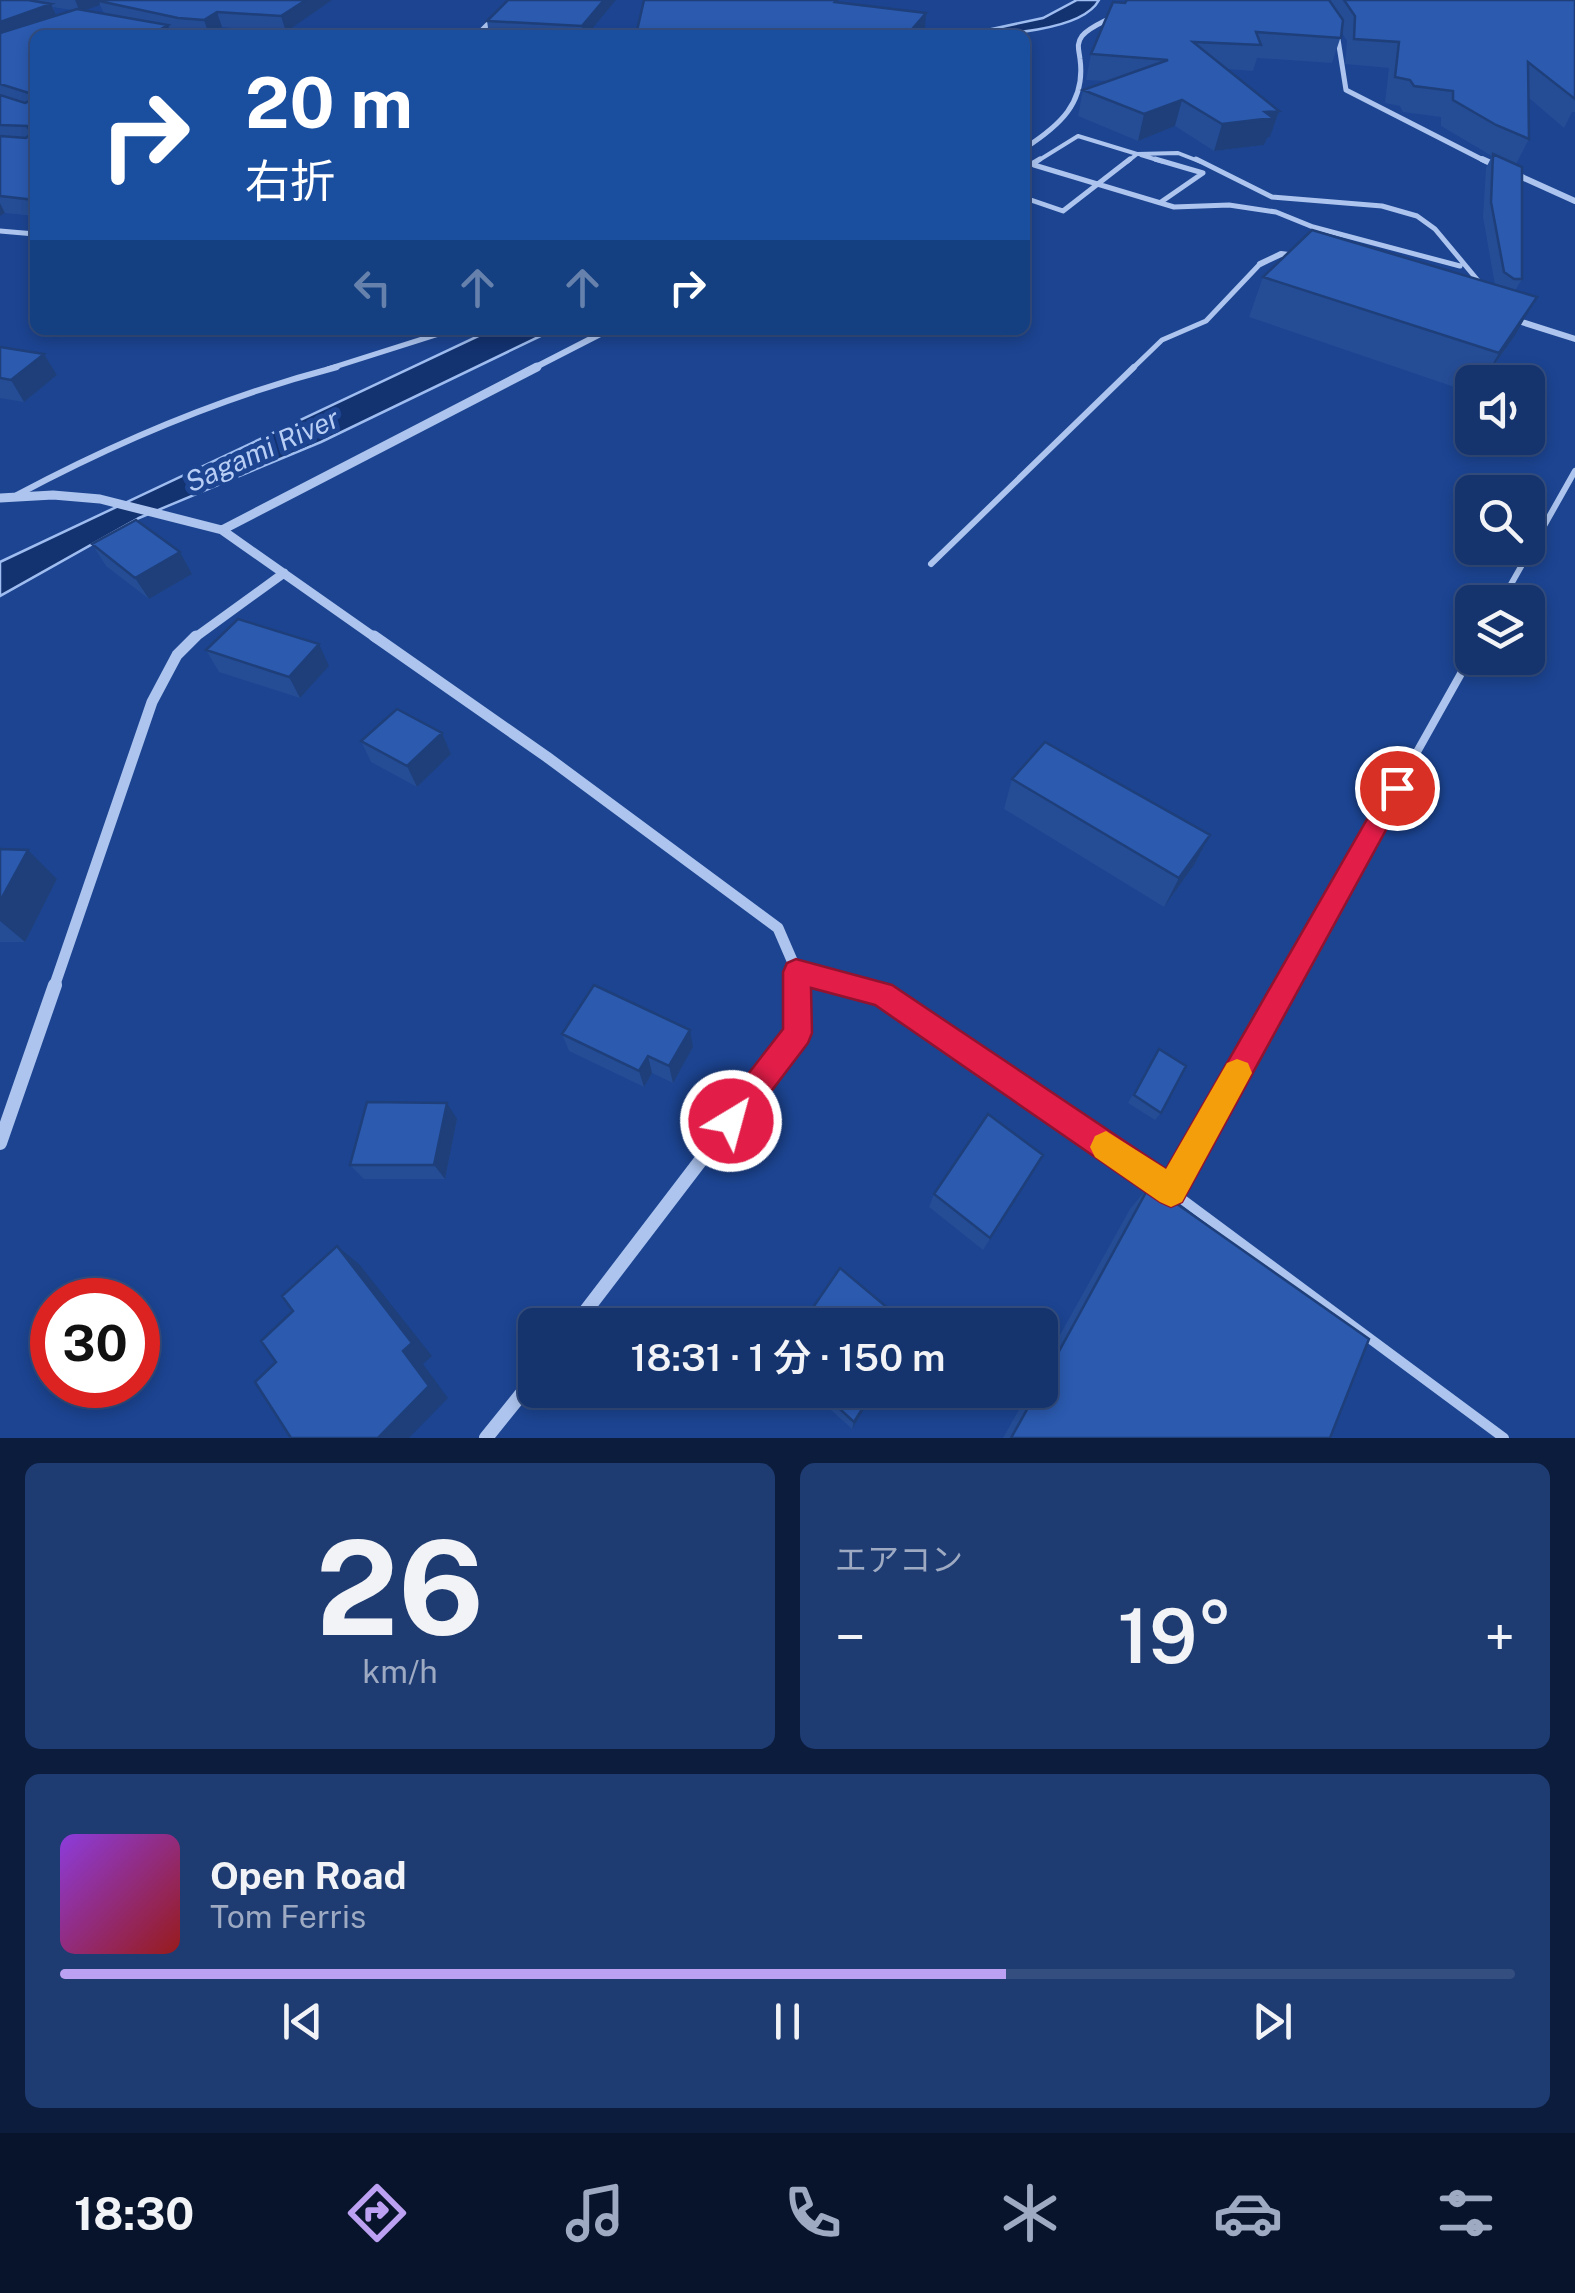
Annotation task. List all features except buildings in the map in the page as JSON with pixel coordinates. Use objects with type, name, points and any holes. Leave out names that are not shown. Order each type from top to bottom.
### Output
[{"type":"street","points":[[482,30],[512,0]]},
{"type":"street","points":[[1030,144],[1065,120],[1074,107],[1083,66],[1078,44],[1083,34],[1121,13]]},
{"type":"street","points":[[1331,28],[1340,43],[1338,70],[1346,90],[1506,172],[1575,200]]},
{"type":"street","points":[[1260,264],[1281,254],[1311,258]]},
{"type":"street","points":[[1503,317],[1575,339]]},
{"type":"street","points":[[222,530],[598,335]]},
{"type":"street","points":[[0,498],[100,499],[222,530],[412,666],[547,756],[778,928],[796,972],[798,1033],[587,1308]]},
{"type":"street","points":[[0,1143],[152,702],[178,654],[284,573]]},
{"type":"street","points":[[486,1438],[518,1398]]},
{"type":"lane","points":[[1030,166],[1078,136],[1202,174],[1161,202]]},
{"type":"lane","points":[[1030,200],[1063,211],[1136,154],[1156,150],[1192,156],[1274,197],[1394,208],[1420,217],[1430,224],[1461,266],[1494,290]]},
{"type":"lane","points":[[1034,165],[1174,206],[1263,209],[1313,228],[1461,266]]},
{"type":"lane","points":[[0,230],[30,233]]},
{"type":"lane","points":[[931,564],[1162,340],[1206,321],[1260,264]]},
{"type":"lane","points":[[1526,315],[1539,328]]},
{"type":"lane","points":[[14,498],[79,461],[180,417],[250,391],[435,335]]},
{"type":"lane","points":[[1511,585],[1575,470]]},
{"type":"lane","points":[[1171,1191],[1460,675]]},
{"type":"lane","points":[[796,972],[882,994],[1171,1191],[1504,1438]]},
{"type":"water","points":[[1077,0],[1099,0],[1090,11],[1058,25],[1030,31],[987,30],[1043,18]]},
{"type":"water","name":"Sagami River","points":[[480,335],[543,335],[321,442],[139,518],[0,596],[0,562]]},
{"type":"slow traffic","points":[[1106,1147],[1171,1191],[1237,1073]]},
{"type":"route","points":[[731,1121],[798,1033],[796,972],[882,994],[1171,1191],[1397,788]]}]
